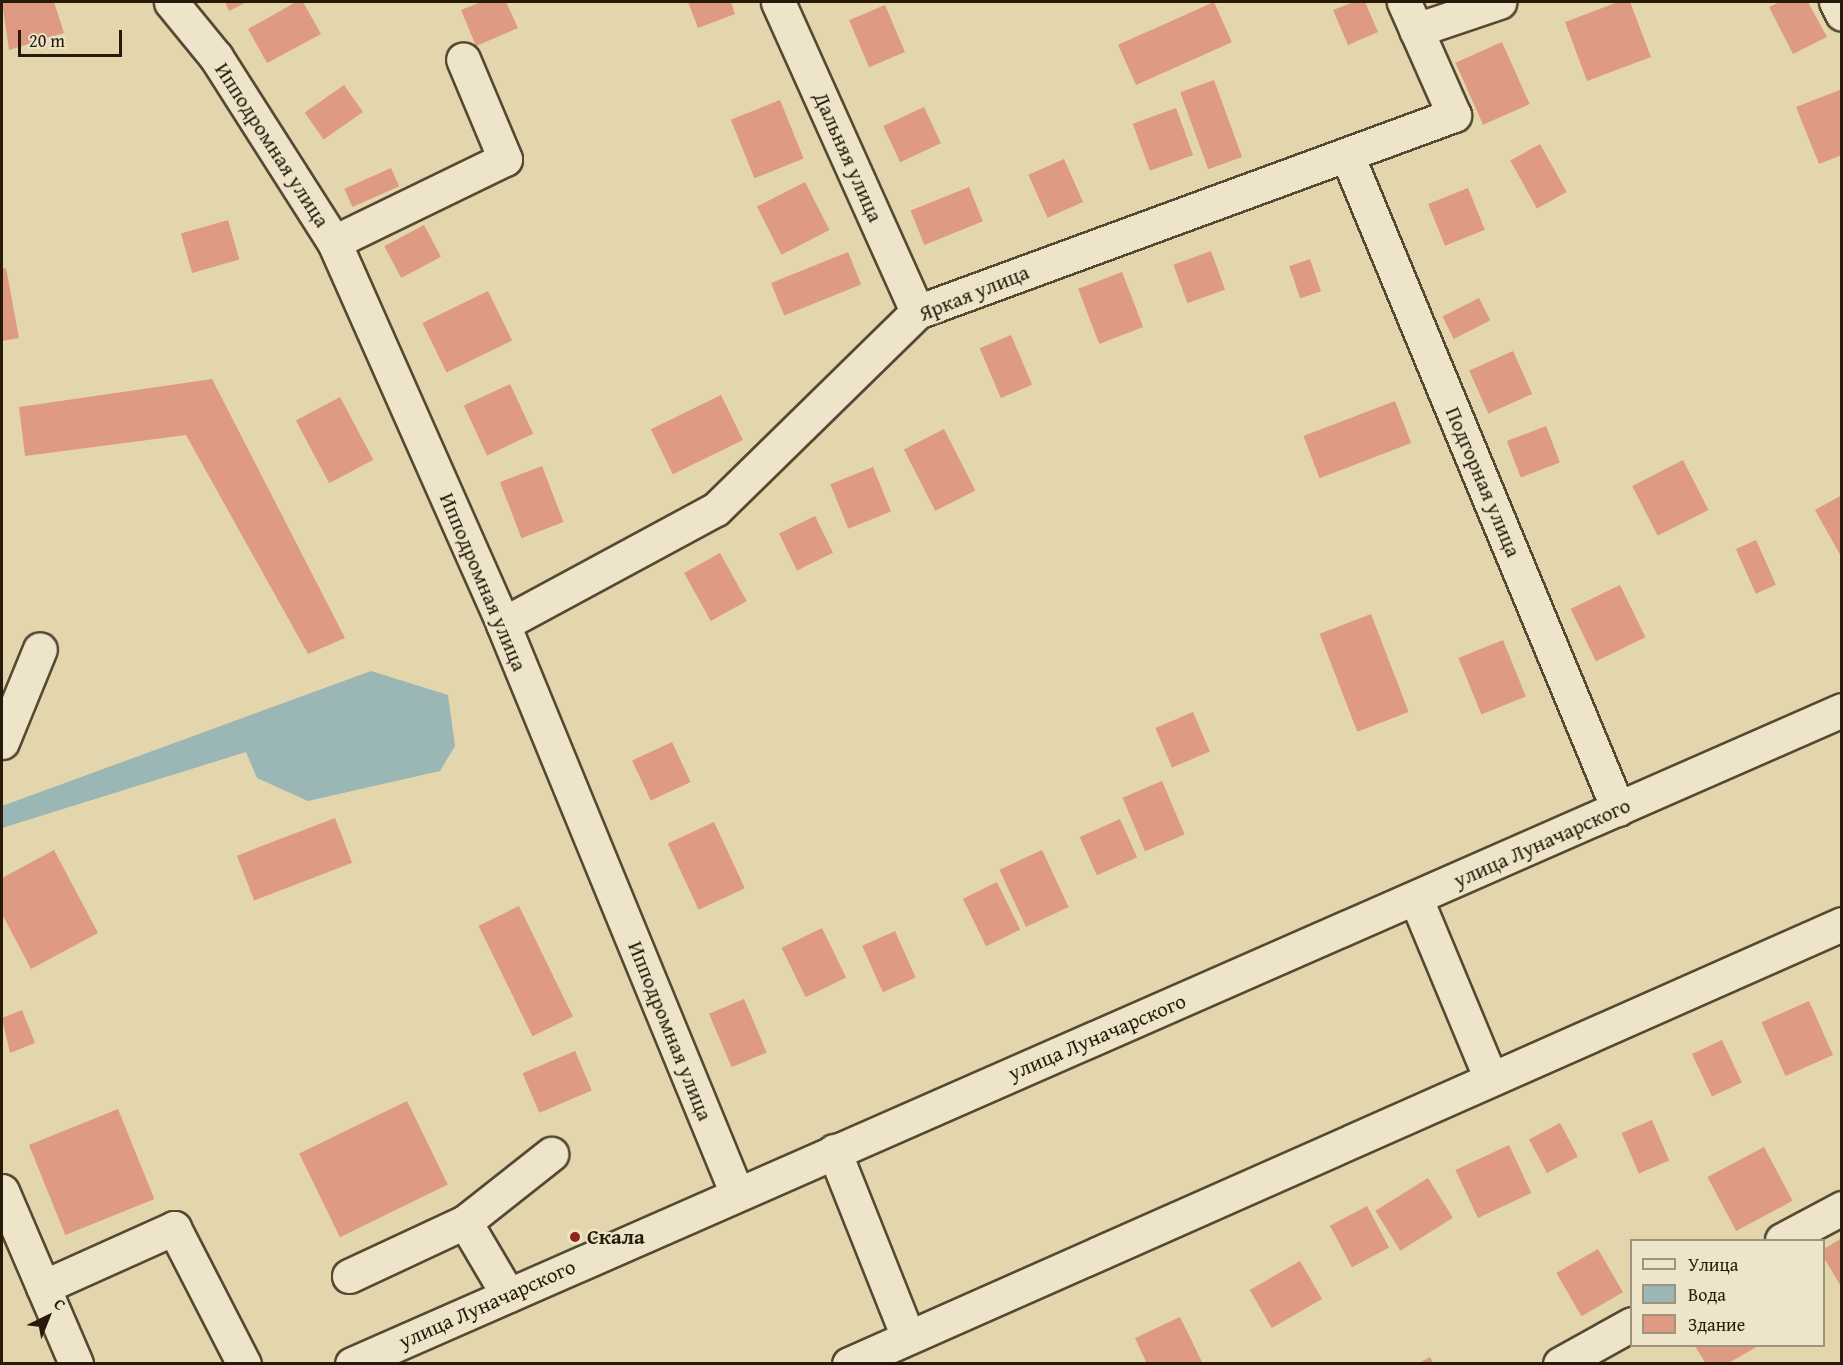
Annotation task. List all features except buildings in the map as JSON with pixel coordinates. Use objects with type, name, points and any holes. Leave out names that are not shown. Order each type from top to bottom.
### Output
[{"type":"street","name":"Ипподромная улица","points":[[171,2],[216,57],[334,242],[503,624],[737,1194]]},
{"type":"street","name":"Дальняя улица","points":[[778,2],[917,312]]},
{"type":"street","points":[[1410,16],[1499,2]]},
{"type":"street","points":[[1836,2],[1842,14]]},
{"type":"street","name":"Яркая улица","points":[[503,624],[716,509],[917,312],[1454,115],[1410,16]]},
{"type":"street","points":[[334,242],[506,159],[463,59]]},
{"type":"street","name":"Подгорная улица","points":[[1347,155],[1618,809]]},
{"type":"street","points":[[2,742],[40,649]]},
{"type":"street","name":"улица Луначарского","points":[[369,1360],[508,1295],[834,1151],[1416,899],[1842,710]]},
{"type":"street","points":[[1416,899],[1491,1079]]},
{"type":"street","points":[[849,1364],[1842,924]]},
{"type":"street","points":[[834,1151],[908,1337]]},
{"type":"street","points":[[350,1276],[465,1222],[551,1154]]},
{"type":"street","points":[[2,1191],[76,1364]]},
{"type":"street","points":[[1784,1239],[1842,1208]]},
{"type":"street","points":[[465,1222],[508,1295]]},
{"type":"street","points":[[43,1287],[174,1228],[244,1364]]},
{"type":"street","points":[[1560,1364],[1630,1325]]},
{"type":"water","points":[[371,671],[448,695],[455,746],[440,771],[308,801],[257,778],[246,752],[2,828],[2,806]]},
{"type":"place","name":"Скала","points":[[575,1237]]}]
